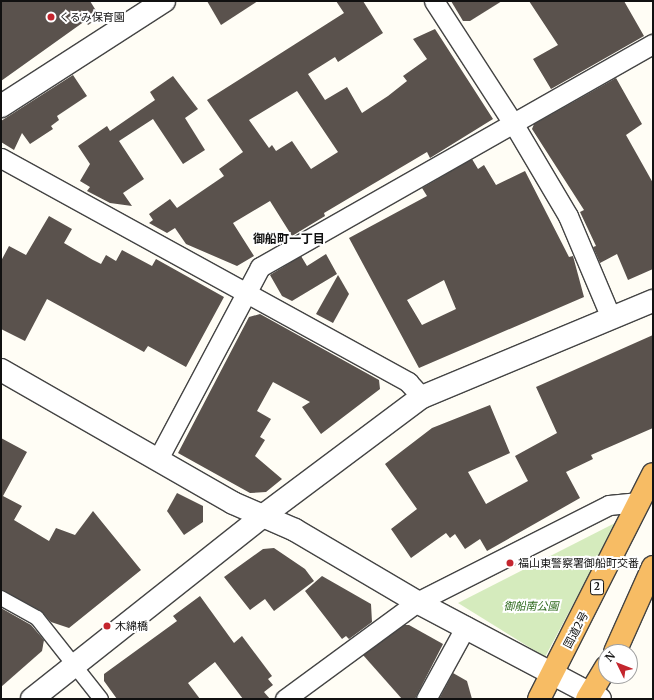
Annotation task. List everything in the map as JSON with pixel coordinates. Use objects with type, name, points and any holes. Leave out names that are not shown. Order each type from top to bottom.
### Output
[{"type":"highway","name":"国道2号","points":[[539,699],[653,474]]},
{"type":"highway","points":[[619,644],[653,567]]},
{"type":"highway","points":[[592,697],[598,684]]},
{"type":"street","points":[[1,106],[164,1]]},
{"type":"street","points":[[434,1],[513,123],[568,216],[611,318]]},
{"type":"street","points":[[158,457],[260,267],[653,44]]},
{"type":"street","points":[[1,158],[246,291],[408,382],[422,397]]},
{"type":"street","points":[[32,699],[74,663],[264,515],[422,397],[652,301]]},
{"type":"street","points":[[1,370],[158,457],[233,503],[264,515],[417,602],[466,626],[592,697]]},
{"type":"street","points":[[285,699],[417,602],[609,505],[639,502]]},
{"type":"street","points":[[1,598],[37,618],[101,699]]},
{"type":"street","points":[[426,699],[466,626]]},
{"type":"green space","name":"御船南公園","points":[[617,522],[545,657],[458,603]]},
{"type":"building","points":[[1,1],[90,1],[100,17],[88,25],[85,21],[1,81]]},
{"type":"building","points":[[207,1],[258,1],[221,25]]},
{"type":"building","points":[[336,1],[363,1],[383,33],[338,62],[335,57],[308,74],[325,100],[347,87],[362,113],[388,96],[407,81],[403,76],[427,59],[413,39],[435,29],[493,119],[430,158],[427,152],[324,213],[325,216],[292,236],[270,201],[233,223],[254,256],[237,266],[186,244],[175,228],[167,233],[149,223],[153,220],[149,214],[170,199],[177,208],[224,176],[219,169],[243,152],[207,100],[344,13]],"holes":[[[297,91],[338,152],[311,169],[292,141],[276,151],[272,145],[269,148],[249,120]]]},
{"type":"building","points":[[451,1],[502,1],[470,21],[463,21]]},
{"type":"building","points":[[529,1],[624,1],[644,36],[551,89],[533,59],[558,45]]},
{"type":"building","points":[[73,75],[87,96],[57,116],[59,120],[51,126],[53,129],[30,144],[22,133],[14,150],[1,142],[1,121]]},
{"type":"building","points":[[173,76],[198,109],[185,118],[205,150],[183,164],[153,119],[119,141],[144,179],[123,193],[132,206],[110,203],[87,191],[90,187],[80,181],[90,164],[78,146],[107,126],[110,131],[155,100],[150,92]]},
{"type":"building","points":[[616,78],[642,124],[626,135],[653,183],[653,269],[628,280],[617,254],[600,263],[593,247],[596,246],[580,212],[584,210],[532,129],[534,124]]},
{"type":"building","points":[[472,159],[478,169],[484,165],[496,185],[525,171],[569,257],[573,256],[584,297],[419,368],[349,238],[427,196],[422,188]],"holes":[[[444,280],[456,309],[422,325],[407,300]]]},
{"type":"building","points":[[49,216],[72,229],[64,243],[101,264],[106,255],[116,261],[122,250],[152,266],[156,259],[224,297],[186,367],[148,346],[144,352],[47,299],[25,341],[1,329],[1,261],[9,246],[26,255]]},
{"type":"building","points":[[326,254],[337,274],[292,301],[282,296],[270,275],[301,256],[307,266]]},
{"type":"building","points":[[338,275],[349,294],[333,323],[316,314]]},
{"type":"building","points":[[260,314],[379,380],[380,389],[321,434],[302,407],[310,402],[273,382],[257,411],[271,419],[260,437],[265,440],[255,456],[282,479],[266,492],[250,493],[178,453],[249,317]]},
{"type":"building","points":[[653,335],[653,428],[591,455],[593,459],[566,472],[580,498],[487,551],[480,539],[465,549],[455,534],[450,538],[446,533],[411,558],[391,529],[417,509],[385,464],[432,428],[490,405],[510,453],[468,472],[486,504],[528,481],[515,456],[557,433],[536,387]]},
{"type":"building","points":[[1,438],[27,452],[3,496],[22,506],[14,520],[49,541],[56,528],[75,535],[93,511],[141,570],[69,628],[51,622],[41,611],[1,590]]},
{"type":"building","points":[[177,493],[203,506],[203,522],[184,535],[167,511]]},
{"type":"building","points":[[274,548],[305,569],[314,581],[274,611],[265,599],[250,610],[224,577],[263,549]]},
{"type":"building","points":[[322,576],[371,604],[372,622],[349,639],[346,636],[342,639],[305,591]]},
{"type":"building","points":[[200,596],[234,643],[242,636],[272,676],[268,679],[273,685],[264,692],[270,699],[243,699],[215,662],[188,683],[200,699],[117,699],[104,681],[104,674],[177,621],[173,616]]},
{"type":"building","points":[[1,608],[31,625],[44,640],[42,651],[1,687]]},
{"type":"building","points":[[404,625],[409,625],[443,644],[415,699],[402,699],[363,655]]},
{"type":"building","points":[[453,673],[467,681],[472,699],[439,699]]},
{"type":"place","name":"くるみ保育園","points":[[51,17]]},
{"type":"place","name":"福山東警察署御船町交番","points":[[510,563]]},
{"type":"place","name":"木綿橋","points":[[107,626]]},
{"type":"district","name":"御船町一丁目","points":[[289,239]]}]
